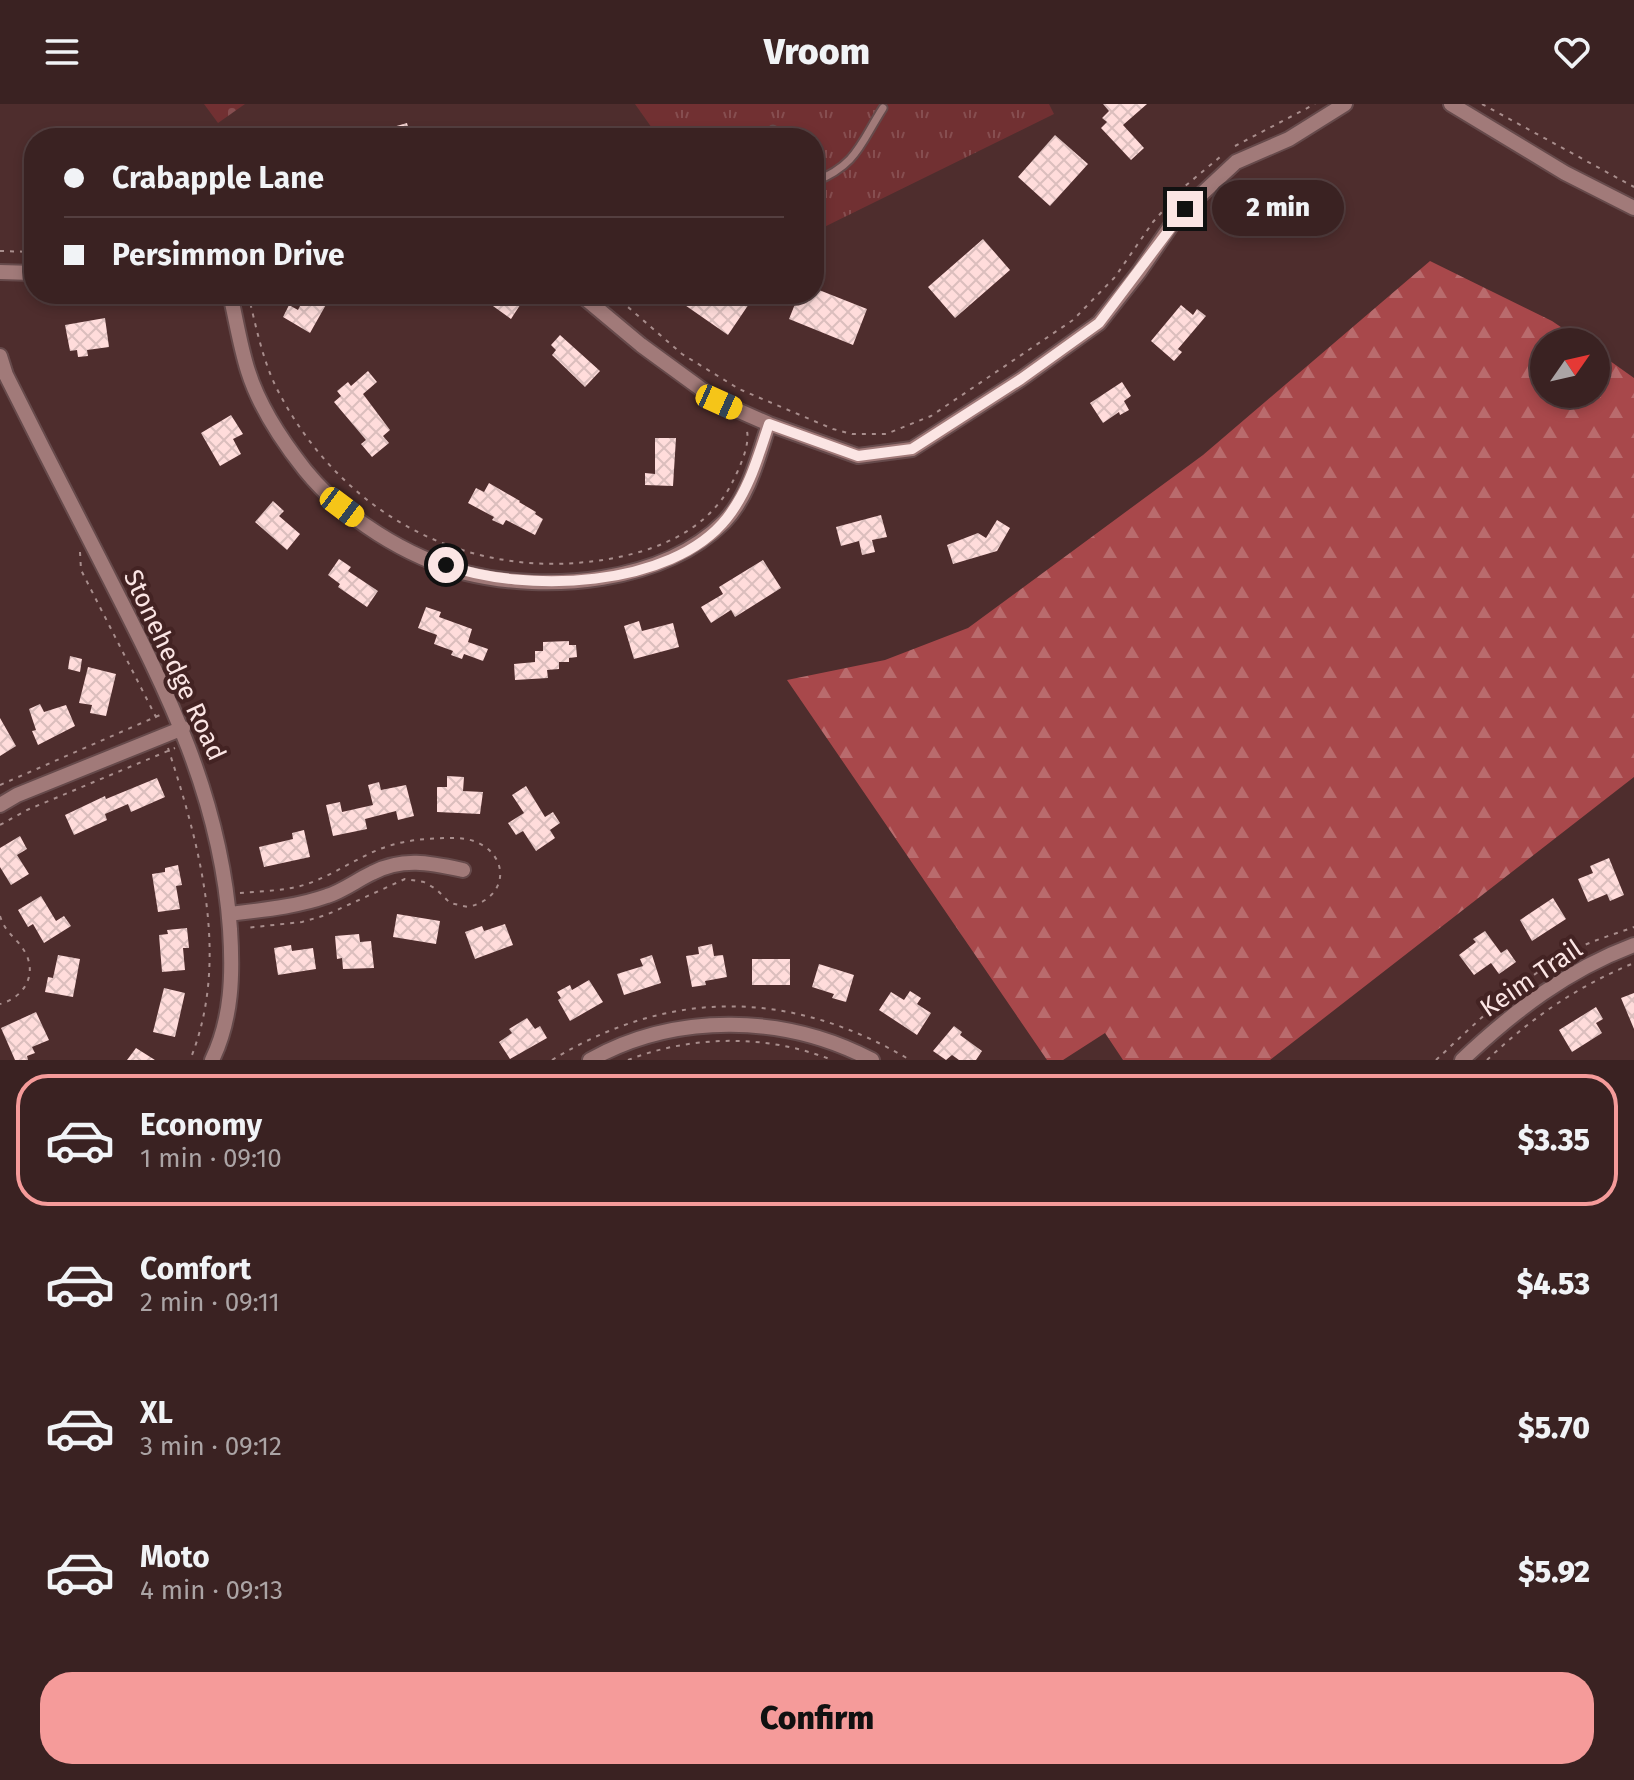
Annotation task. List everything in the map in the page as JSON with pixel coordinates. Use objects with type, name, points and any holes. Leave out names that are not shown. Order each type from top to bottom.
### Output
[{"type":"street","points":[[592,304],[641,345],[719,402],[769,424],[858,456],[912,449],[1021,379],[1099,323],[1177,217],[1236,162],[1289,139],[1345,104]]},
{"type":"street","points":[[1451,104],[1565,173],[1634,208]]},
{"type":"street","points":[[0,272],[24,273]]},
{"type":"street","points":[[232,304],[248,371],[263,405],[306,472],[342,507],[376,532],[423,557],[467,573],[518,580],[595,579],[665,561],[698,545],[726,520],[748,485],[769,424]]},
{"type":"street","name":"Stonehedge Road","points":[[0,356],[6,375],[183,728],[215,827],[223,866],[233,968],[227,1014],[212,1060]]},
{"type":"street","points":[[0,805],[17,795],[167,743],[183,728]]},
{"type":"street","points":[[229,914],[329,895],[375,871],[402,862],[425,862],[463,870]]},
{"type":"street","name":"Keim Trail","points":[[1462,1060],[1536,997],[1596,961],[1634,945]]},
{"type":"street","points":[[590,1060],[654,1033],[699,1026],[753,1025],[801,1033],[872,1060]]},
{"type":"lane","points":[[824,178],[853,159],[883,108]]},
{"type":"path","points":[[1234,147],[1315,104]]},
{"type":"path","points":[[1482,104],[1634,187]]},
{"type":"path","points":[[624,304],[682,354],[739,389],[833,429],[852,434],[886,434],[931,416],[1073,320],[1115,277],[1153,222],[1184,187],[1225,154]]},
{"type":"path","points":[[0,251],[24,252]]},
{"type":"path","points":[[250,304],[264,358],[275,385],[319,455],[352,489],[410,530],[475,554],[512,562],[570,565],[623,557],[660,546],[691,530],[725,496],[743,454],[748,424]]},
{"type":"path","points":[[79,548],[81,570],[167,743],[199,856],[210,974],[205,1013],[190,1060]]},
{"type":"path","points":[[0,785],[165,713]]},
{"type":"path","points":[[0,825],[167,743],[177,747]]},
{"type":"path","points":[[0,916],[9,937],[24,950],[30,966],[27,985],[11,1001],[0,1004]]},
{"type":"path","points":[[1487,1060],[1560,1000],[1604,975],[1634,963]]},
{"type":"path","points":[[628,1060],[673,1046],[744,1041],[782,1045],[832,1060]]},
{"type":"green space","points":[[204,104],[245,104],[218,123]]},
{"type":"green space","points":[[635,104],[1049,104],[1054,114],[824,227],[824,128],[652,128]]},
{"type":"green space","points":[[1430,261],[1562,328],[1530,328],[1530,408],[1610,408],[1610,361],[1634,378],[1634,777],[1270,1060],[1123,1060],[1105,1033],[1063,1060],[1047,1060],[787,680],[885,660],[968,628],[1203,455]]},
{"type":"building","points":[[1103,104],[1147,104],[1123,125],[1144,148],[1131,160],[1101,128],[1107,122],[1102,118],[1109,111]]},
{"type":"building","points":[[407,123],[408,128],[390,128]]},
{"type":"building","points":[[1055,135],[1088,164],[1050,206],[1018,177]]},
{"type":"building","points":[[983,239],[1010,270],[955,318],[928,287]]},
{"type":"building","points":[[824,292],[867,309],[853,345],[789,319],[795,304],[824,304]]},
{"type":"building","points":[[301,304],[326,304],[310,333],[283,317],[289,305],[298,310]]},
{"type":"building","points":[[490,304],[521,304],[511,319]]},
{"type":"building","points":[[683,304],[749,304],[728,335]]},
{"type":"building","points":[[1181,305],[1193,315],[1197,309],[1206,316],[1178,349],[1182,352],[1174,361],[1151,341]]},
{"type":"building","points":[[105,318],[109,347],[87,350],[88,356],[78,357],[77,350],[70,351],[65,325]]},
{"type":"building","points":[[560,335],[600,371],[585,387],[552,355],[556,350],[551,345]]},
{"type":"building","points":[[368,371],[377,382],[363,394],[390,430],[383,436],[389,443],[372,457],[361,444],[366,440],[334,402],[341,396],[337,391],[348,382],[351,386]]},
{"type":"building","points":[[1122,382],[1131,396],[1124,401],[1129,410],[1120,415],[1119,412],[1103,423],[1090,403]]},
{"type":"building","points":[[231,415],[243,434],[233,439],[241,454],[220,466],[201,433]]},
{"type":"building","points":[[655,438],[676,438],[673,486],[645,485],[645,473],[655,474]]},
{"type":"building","points":[[489,483],[543,519],[535,535],[506,520],[503,525],[492,520],[494,517],[468,503],[476,488],[484,492]]},
{"type":"building","points":[[273,501],[284,511],[279,516],[300,534],[287,550],[255,522]]},
{"type":"building","points":[[881,515],[887,537],[872,540],[875,552],[862,555],[859,541],[841,546],[836,527]]},
{"type":"building","points":[[997,520],[1010,528],[997,551],[953,564],[947,545],[978,533],[986,538]]},
{"type":"building","points":[[339,559],[351,567],[348,571],[378,591],[367,607],[338,587],[340,584],[328,575]]},
{"type":"building","points":[[763,560],[781,588],[735,617],[731,610],[711,623],[701,607],[723,594],[719,587]]},
{"type":"building","points":[[426,607],[441,612],[439,617],[472,629],[468,642],[488,649],[483,661],[464,654],[462,659],[451,655],[453,651],[434,644],[437,635],[418,628]]},
{"type":"building","points":[[639,621],[642,631],[673,623],[679,647],[634,659],[624,626]]},
{"type":"building","points":[[569,641],[569,645],[576,645],[577,657],[569,658],[569,662],[559,662],[559,669],[547,670],[548,678],[515,680],[514,664],[535,662],[535,651],[543,651],[543,642]]},
{"type":"building","points":[[70,656],[82,659],[80,672],[68,669]]},
{"type":"building","points":[[88,667],[116,674],[106,716],[90,713],[92,705],[79,703]]},
{"type":"building","points":[[40,704],[44,712],[66,705],[75,726],[38,745],[32,731],[36,730],[29,709]]},
{"type":"building","points":[[0,718],[16,746],[0,756]]},
{"type":"building","points":[[447,776],[464,777],[463,791],[483,792],[480,814],[437,812],[437,787],[447,787]]},
{"type":"building","points":[[157,778],[165,797],[131,812],[128,804],[105,814],[107,820],[74,835],[65,815],[105,796],[106,799]]},
{"type":"building","points":[[379,782],[381,790],[406,785],[414,816],[398,820],[396,811],[365,819],[367,829],[333,836],[326,805],[340,802],[342,812],[373,805],[368,785]]},
{"type":"building","points":[[526,786],[545,817],[553,812],[560,823],[550,830],[555,838],[536,851],[523,831],[516,835],[508,823],[524,813],[512,795]]},
{"type":"building","points":[[304,830],[310,857],[264,867],[259,847],[293,839],[292,833]]},
{"type":"building","points":[[20,836],[27,849],[17,855],[29,874],[11,885],[0,867],[0,848]]},
{"type":"building","points":[[1609,858],[1624,895],[1610,901],[1607,894],[1588,902],[1578,879],[1593,873],[1590,866]]},
{"type":"building","points":[[178,865],[182,885],[176,886],[180,909],[158,912],[152,874]]},
{"type":"building","points":[[41,896],[56,921],[64,916],[71,926],[44,943],[33,924],[28,927],[18,910]]},
{"type":"building","points":[[1553,898],[1566,919],[1532,941],[1520,920]]},
{"type":"building","points":[[397,914],[440,921],[436,944],[393,937]]},
{"type":"building","points":[[505,924],[513,945],[475,959],[465,932],[482,926],[484,931]]},
{"type":"building","points":[[187,928],[189,948],[183,948],[185,970],[162,972],[159,935],[168,934],[167,930]]},
{"type":"building","points":[[1485,931],[1501,953],[1507,949],[1516,962],[1499,974],[1491,963],[1474,975],[1459,955]]},
{"type":"building","points":[[359,934],[360,942],[371,941],[374,968],[343,969],[342,958],[337,959],[335,936]]},
{"type":"building","points":[[712,944],[714,956],[723,955],[727,977],[692,987],[686,956],[699,954],[698,947]]},
{"type":"building","points":[[291,945],[292,951],[313,948],[316,969],[278,975],[274,948]]},
{"type":"building","points":[[58,955],[80,959],[73,997],[45,992],[48,977],[53,978]]},
{"type":"building","points":[[652,955],[661,983],[624,995],[617,974],[643,966],[640,959]]},
{"type":"building","points":[[752,959],[790,959],[790,985],[752,985]]},
{"type":"building","points":[[819,964],[854,975],[846,1002],[832,998],[834,994],[812,987]]},
{"type":"building","points":[[589,980],[603,1002],[570,1021],[557,992],[570,985],[572,990]]},
{"type":"building","points":[[164,988],[185,993],[175,1037],[153,1032]]},
{"type":"building","points":[[910,991],[921,998],[917,1004],[931,1013],[917,1035],[879,1010],[891,992],[904,1000]]},
{"type":"building","points":[[1634,993],[1634,1029],[1621,998]]},
{"type":"building","points":[[1596,1007],[1603,1019],[1596,1023],[1602,1033],[1572,1052],[1559,1030]]},
{"type":"building","points":[[36,1012],[49,1040],[32,1047],[35,1053],[27,1056],[28,1060],[15,1060],[1,1028]]},
{"type":"building","points":[[527,1018],[535,1029],[540,1026],[547,1038],[510,1059],[499,1042],[512,1033],[509,1029]]},
{"type":"building","points":[[954,1026],[962,1032],[960,1035],[982,1051],[976,1060],[959,1060],[952,1055],[946,1060],[933,1051]]},
{"type":"building","points":[[136,1048],[155,1060],[127,1060]]},
{"type":"route","points":[[446,565],[467,573],[518,580],[559,581],[595,579],[665,561],[698,545],[726,520],[748,485],[769,424],[858,456],[912,449],[1021,379],[1099,323],[1185,209]]}]
